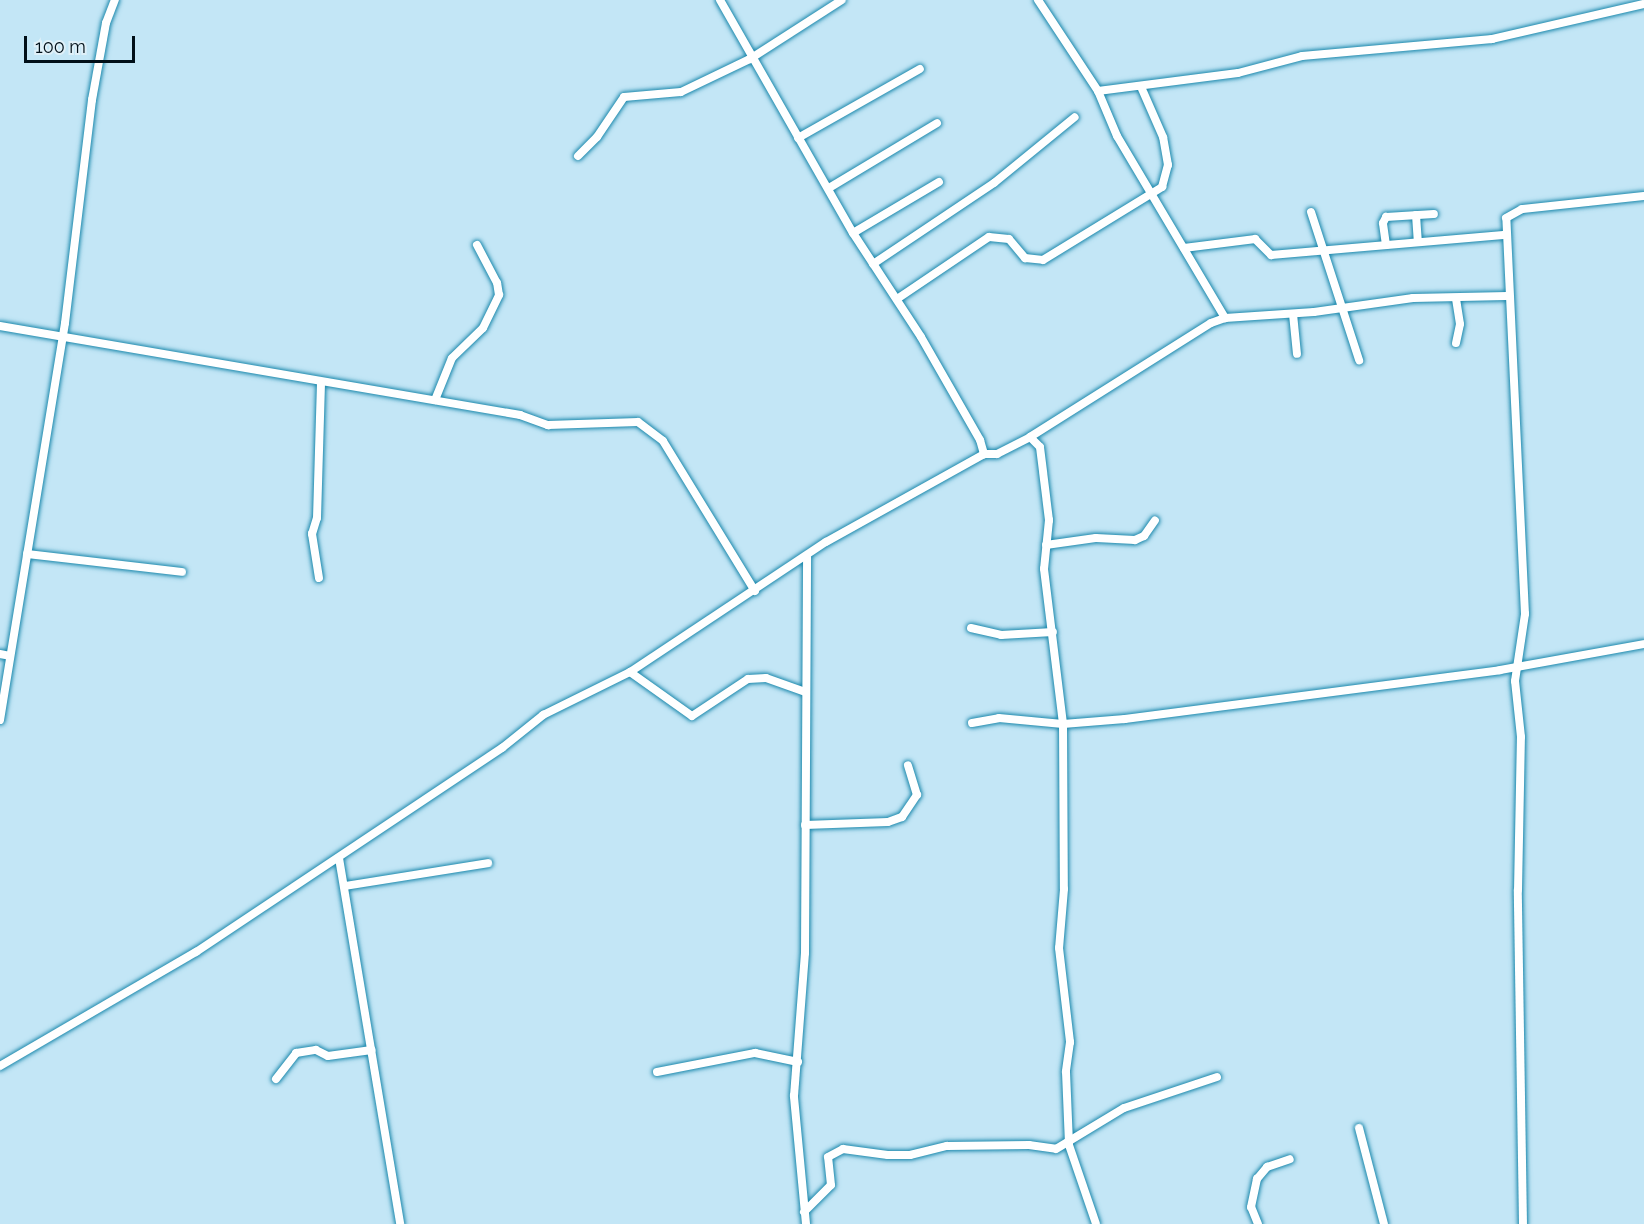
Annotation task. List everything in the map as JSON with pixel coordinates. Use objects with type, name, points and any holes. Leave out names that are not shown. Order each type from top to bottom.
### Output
[{"type":"street","points":[[0,720],[3,684],[10,657],[60,339],[92,100],[106,23],[115,0]]},
{"type":"street","points":[[720,0],[750,59],[829,188],[853,233],[897,299],[980,440],[984,454]]},
{"type":"street","points":[[578,156],[624,97],[681,92],[750,59],[842,0]]},
{"type":"street","points":[[1038,0],[1098,91],[1117,136],[1225,318]]},
{"type":"street","points":[[1098,91],[1238,73],[1302,56],[1492,39],[1644,4]]},
{"type":"street","points":[[798,138],[920,69]]},
{"type":"street","points":[[897,299],[989,237],[1010,239],[1025,258],[1043,260],[1162,187],[1168,165],[1162,137],[1141,87]]},
{"type":"street","points":[[873,264],[993,183],[1075,117]]},
{"type":"street","points":[[829,188],[937,123]]},
{"type":"street","points":[[853,233],[939,183]]},
{"type":"street","points":[[1523,1224],[1518,890],[1521,737],[1515,681],[1525,614],[1507,296],[1506,218],[1522,209],[1644,196]]},
{"type":"street","points":[[1311,212],[1345,309],[1359,360]]},
{"type":"street","points":[[1386,245],[1383,219],[1434,214]]},
{"type":"street","points":[[1416,215],[1418,242]]},
{"type":"street","points":[[1184,248],[1249,238],[1258,241],[1271,255],[1506,235]]},
{"type":"street","points":[[435,400],[452,358],[483,328],[499,295],[497,283],[477,245]]},
{"type":"street","points":[[0,1066],[196,952],[502,748],[543,715],[630,672],[807,557],[826,542],[984,454],[997,454],[1030,437],[1162,350],[1225,318],[1345,309],[1413,298],[1456,299],[1507,296]]},
{"type":"street","points":[[1456,299],[1460,324],[1456,343]]},
{"type":"street","points":[[1293,314],[1297,354]]},
{"type":"street","points":[[0,326],[60,339],[435,400],[555,426],[638,422],[663,441],[755,591]]},
{"type":"street","points":[[319,578],[312,534],[317,518],[321,383]]},
{"type":"street","points":[[1030,437],[1040,447],[1048,519],[1044,569],[1063,724],[1064,889],[1059,948],[1070,1042],[1066,1072],[1069,1145],[1096,1224]]},
{"type":"street","points":[[1046,545],[1096,538],[1135,540],[1144,536],[1155,520]]},
{"type":"street","points":[[27,554],[182,572]]},
{"type":"street","points":[[806,1224],[794,1096],[798,1062],[806,825],[804,692],[807,557]]},
{"type":"street","points":[[971,628],[1001,635],[1053,632]]},
{"type":"street","points":[[972,723],[999,718],[1063,724],[1518,666],[1644,644]]},
{"type":"street","points":[[0,654],[10,657]]},
{"type":"street","points":[[630,672],[692,716],[748,679],[766,678],[804,692]]},
{"type":"street","points":[[806,825],[888,822],[902,818],[917,795],[908,765]]},
{"type":"street","points":[[339,858],[400,1224]]},
{"type":"street","points":[[345,885],[488,863]]},
{"type":"street","points":[[276,1079],[296,1053],[316,1050],[328,1056],[372,1050]]},
{"type":"street","points":[[657,1072],[755,1053],[798,1062]]},
{"type":"street","points":[[804,1212],[831,1185],[828,1157],[843,1149],[910,1155],[947,1146],[1029,1145],[1056,1149],[1069,1145],[1099,1119],[1124,1108],[1217,1077]]},
{"type":"street","points":[[1359,1128],[1384,1224]]},
{"type":"street","points":[[1258,1224],[1251,1207],[1257,1179],[1267,1167],[1290,1159]]}]
